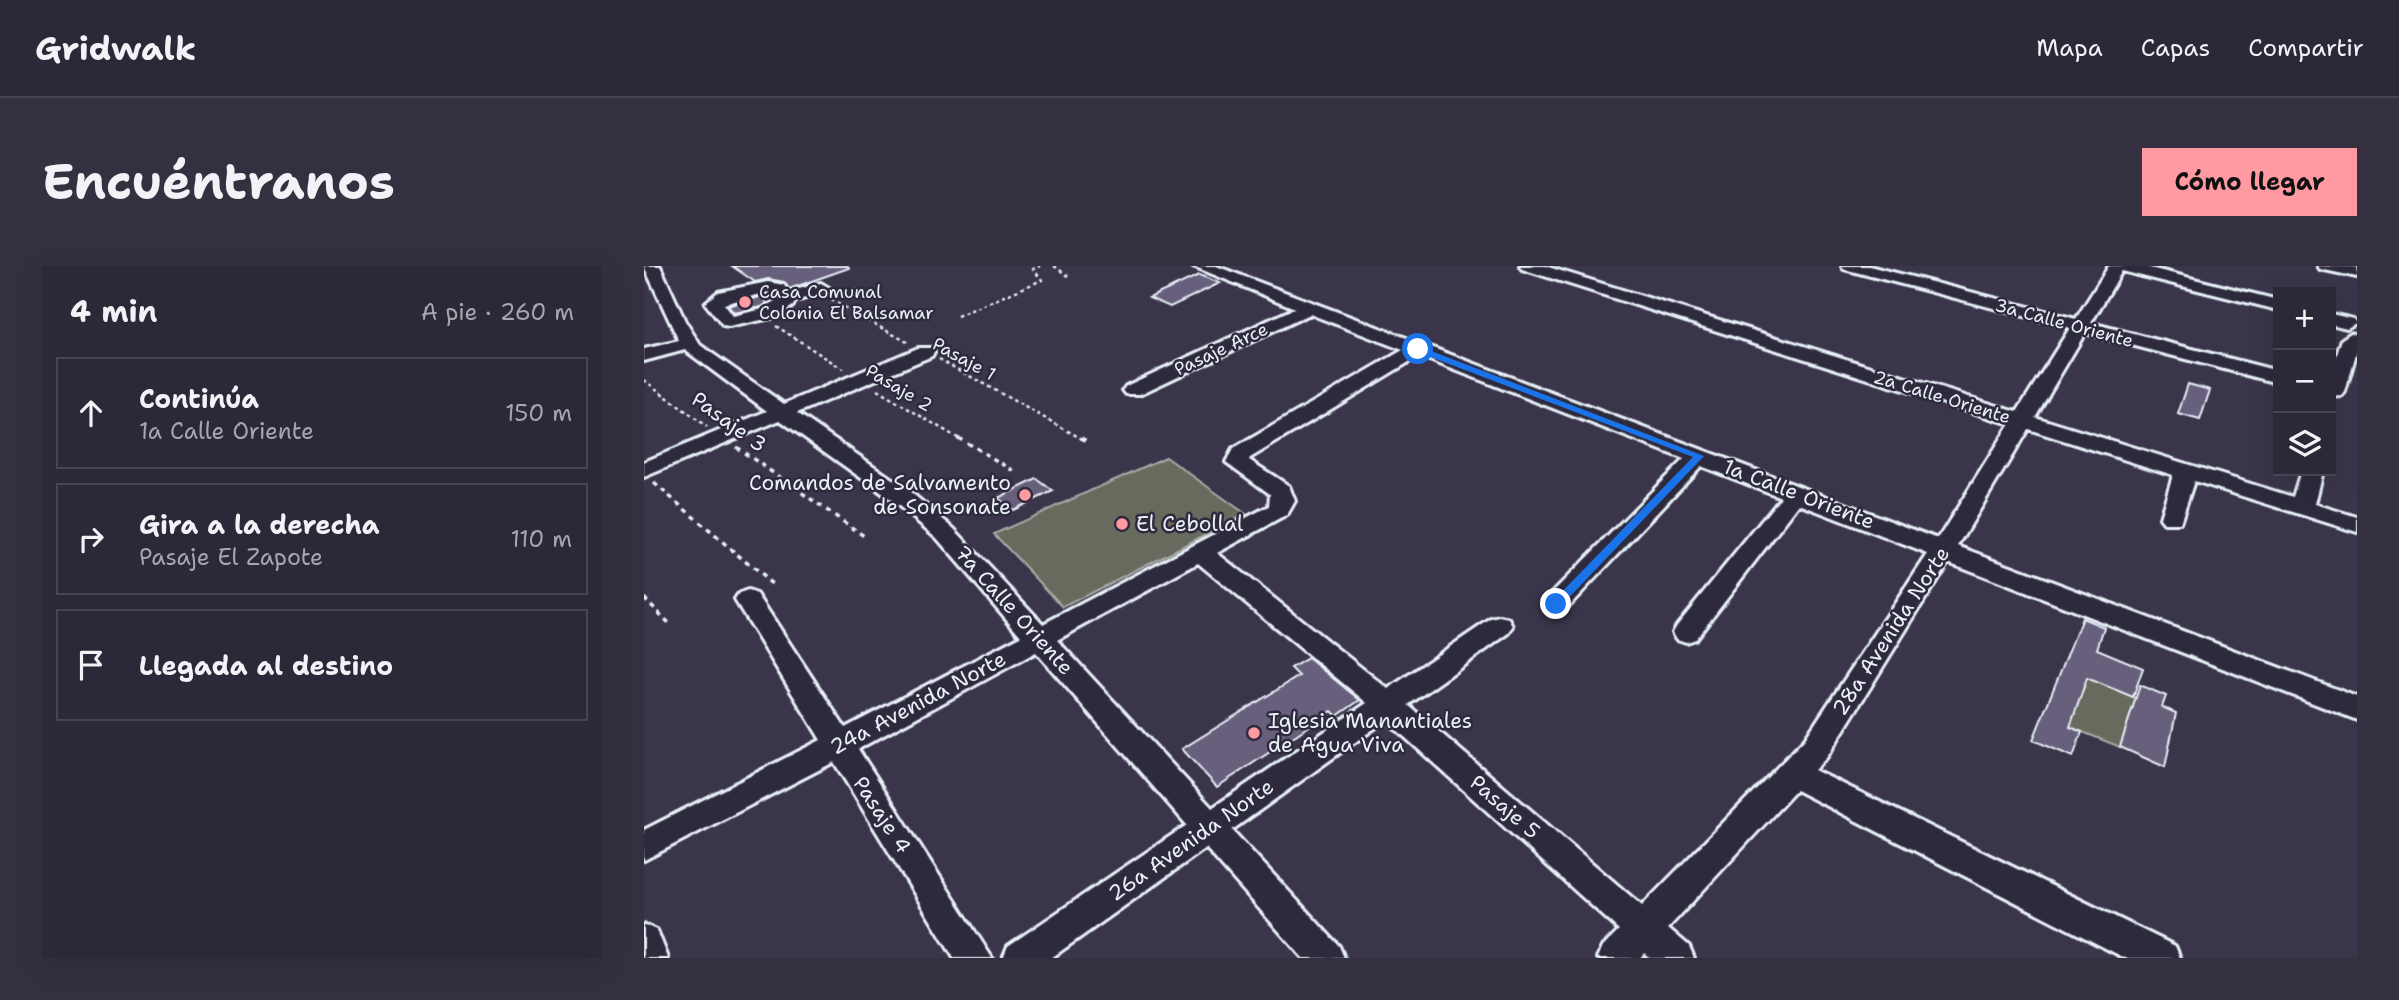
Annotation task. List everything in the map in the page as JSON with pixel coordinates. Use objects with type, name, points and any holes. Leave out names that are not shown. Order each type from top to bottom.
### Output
[{"type":"street","name":"7a Calle Oriente","points":[[652,266],[652,289],[676,321],[687,344],[779,413],[923,512],[1211,826],[1326,958]]},
{"type":"street","name":"1a Calle Oriente","points":[[1201,266],[2357,709]]},
{"type":"street","name":"2a Calle Oriente","points":[[1528,266],[2357,525]]},
{"type":"street","name":"3a Calle Oriente","points":[[1850,266],[2273,376]]},
{"type":"street","name":"28a Avenida Norte","points":[[1616,958],[1794,774],[1815,748],[1944,549],[2020,421],[2120,266]]},
{"type":"street","points":[[2120,266],[2273,304]]},
{"type":"street","points":[[2326,266],[2357,272]]},
{"type":"street","points":[[760,288],[774,288],[787,302],[778,310],[737,321],[724,320],[717,311],[714,303],[716,299],[760,288]]},
{"type":"street","points":[[785,298],[825,294]]},
{"type":"street","name":"Pasaje Arce","points":[[1133,390],[1310,308]]},
{"type":"street","points":[[676,321],[717,311]]},
{"type":"street","points":[[2336,372],[2343,327]]},
{"type":"street","points":[[644,355],[687,344]]},
{"type":"street","points":[[1264,517],[1279,510],[1283,501],[1281,491],[1237,462],[1241,454],[1418,349]]},
{"type":"street","points":[[644,472],[925,352]]},
{"type":"street","points":[[2336,392],[2357,398]]},
{"type":"street","points":[[1556,604],[1699,456]]},
{"type":"street","points":[[2172,517],[2185,472]]},
{"type":"street","points":[[2302,508],[2311,476]]},
{"type":"street","points":[[1686,632],[1796,493]]},
{"type":"street","name":"24a Avenida Norte","points":[[644,846],[837,746],[1264,517]]},
{"type":"street","name":"Pasaje 5","points":[[1200,552],[1387,704],[1676,958]]},
{"type":"street","name":"Pasaje 4","points":[[761,592],[837,746],[974,958]]},
{"type":"street","name":"26a Avenida Norte","points":[[1021,958],[1500,626]]},
{"type":"street","points":[[1794,774],[2162,958]]},
{"type":"street","points":[[644,942],[650,958]]},
{"type":"path","points":[[957,316],[1042,280],[1032,269],[1040,266]]},
{"type":"path","points":[[1054,266],[1070,277]]},
{"type":"path","name":"Pasaje 1","points":[[825,294],[1087,441]]},
{"type":"path","name":"Pasaje 2","points":[[768,322],[1018,473]]},
{"type":"path","name":"Pasaje 3","points":[[644,380],[864,536]]},
{"type":"path","points":[[644,472],[761,592]]},
{"type":"path","points":[[644,598],[671,625]]},
{"type":"green space","name":"El Cebollal","points":[[1166,457],[1246,514],[1063,607],[994,534]]},
{"type":"green space","points":[[2087,678],[2136,698],[2120,747],[2070,727]]},
{"type":"building","points":[[732,266],[849,268],[789,289],[784,282],[768,279],[755,282]]},
{"type":"building","points":[[1199,275],[1220,283],[1170,307],[1149,298]]},
{"type":"building","points":[[763,296],[767,303],[762,307],[734,313],[728,306]]},
{"type":"building","points":[[2188,384],[2210,390],[2200,420],[2178,414]]},
{"type":"building","name":"Comandos de Salvamento de Sonsonate","points":[[1037,479],[1053,491],[1013,510],[998,498]]},
{"type":"building","points":[[2082,618],[2104,627],[2097,649],[2143,668],[2133,697],[2087,678],[2070,727],[2082,732],[2073,757],[2033,740]]},
{"type":"building","name":"Iglesia Manantiales de Agua Viva","points":[[1308,658],[1360,700],[1337,716],[1332,711],[1217,787],[1182,749],[1299,676],[1291,668]]},
{"type":"building","points":[[2140,685],[2166,696],[2162,707],[2176,713],[2165,767],[2120,747]]},
{"type":"place","name":"Casa Comunal Colonia El Balsamar","points":[[745,302]]},
{"type":"place","name":"Comandos de Salvamento de Sonsonate","points":[[1025,495]]},
{"type":"place","name":"El Cebollal","points":[[1122,524]]},
{"type":"place","name":"Iglesia Manantiales de Agua Viva","points":[[1254,733]]},
{"type":"route","points":[[1418,349],[1699,456],[1556,604]]}]
